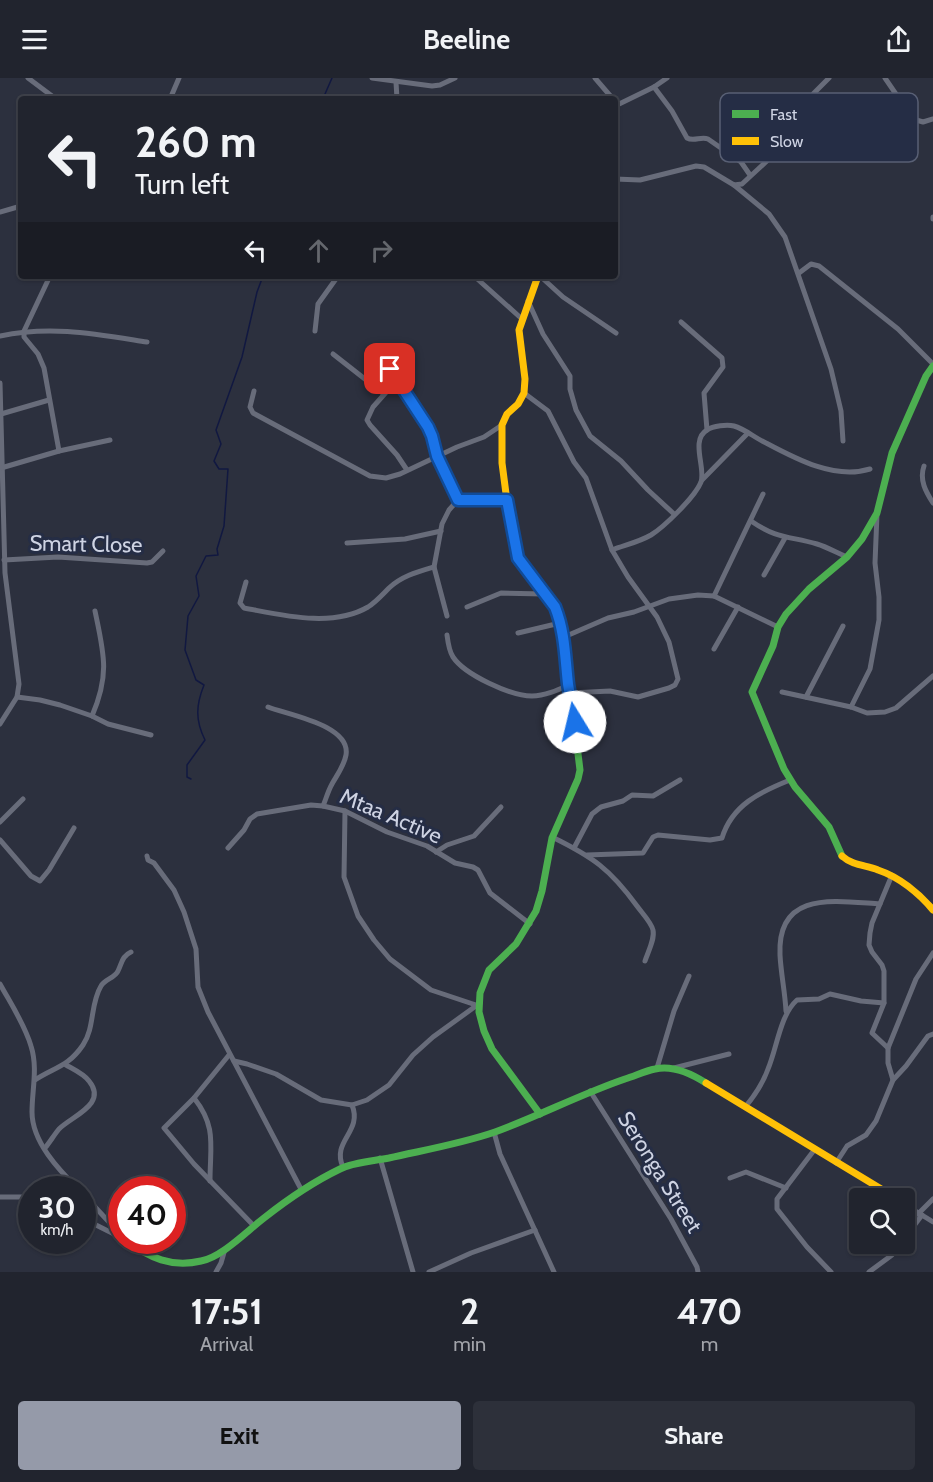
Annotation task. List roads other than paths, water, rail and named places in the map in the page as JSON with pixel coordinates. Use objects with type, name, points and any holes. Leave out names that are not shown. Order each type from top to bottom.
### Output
[{"type":"street","points":[[28,78],[52,96]]},
{"type":"street","points":[[171,96],[179,78]]},
{"type":"street","points":[[372,78],[432,86],[455,78]]},
{"type":"street","points":[[596,78],[610,96]]},
{"type":"street","points":[[618,102],[654,87],[667,78]]},
{"type":"street","points":[[814,93],[827,78]]},
{"type":"street","points":[[885,78],[896,93]]},
{"type":"street","points":[[396,82],[397,96]]},
{"type":"street","points":[[654,87],[672,111],[687,138],[693,140],[704,138],[720,147]]},
{"type":"street","points":[[918,120],[926,122],[933,119]]},
{"type":"street","points":[[741,162],[750,175]]},
{"type":"street","points":[[734,185],[742,184],[765,162]]},
{"type":"street","points":[[618,180],[640,180],[696,166],[704,167],[754,200],[776,223],[785,237],[799,273],[831,369],[841,411],[843,441]]},
{"type":"street","points":[[0,212],[18,208]]},
{"type":"street","points":[[799,273],[811,264],[819,266],[898,329],[933,365],[892,453],[877,513],[875,563],[879,620],[870,669],[851,706]]},
{"type":"street","points":[[49,279],[24,331],[24,337],[38,354],[44,368],[59,451]]},
{"type":"street","points":[[315,331],[318,304],[336,279]]},
{"type":"street","points":[[477,279],[522,319]]},
{"type":"street","points":[[538,279],[522,319],[519,339],[525,379],[524,393],[518,404],[507,414],[502,425],[502,463],[518,558],[555,607],[564,637],[580,770],[578,782],[552,837],[540,904],[530,924],[512,949],[487,972],[478,1004],[485,1037],[508,1073],[540,1114]]},
{"type":"street","points":[[542,279],[563,297],[616,333]]},
{"type":"street","points":[[528,301],[543,334],[570,376],[570,389],[576,410],[590,436],[621,461],[674,514]]},
{"type":"street","points":[[681,322],[722,358],[724,363],[704,393],[707,430]]},
{"type":"street","points":[[0,336],[24,331],[66,330],[147,342]]},
{"type":"street","points":[[333,354],[384,394]]},
{"type":"street","points":[[383,357],[428,427],[437,456],[458,500]]},
{"type":"street","points":[[398,380],[373,407],[367,420],[407,470]]},
{"type":"street","points":[[0,383],[4,560],[2,574],[19,676],[17,697],[0,724]]},
{"type":"street","points":[[254,391],[250,406],[253,413],[370,476],[386,478],[400,474],[483,437],[502,425]]},
{"type":"street","points":[[447,635],[449,650],[454,659],[468,672],[519,694],[534,696],[569,689],[610,691],[639,697],[675,685],[678,680],[669,642],[657,617],[612,550],[589,485],[566,447],[553,418],[548,411],[524,393]]},
{"type":"street","points":[[1,414],[50,400]]},
{"type":"street","points":[[702,480],[699,443],[701,436],[707,430],[725,425],[733,426],[822,468],[858,473],[870,469]]},
{"type":"street","points":[[612,550],[649,536],[660,528],[692,496],[702,480],[748,433]]},
{"type":"street","points":[[2,468],[48,453],[110,440]]},
{"type":"street","points":[[924,466],[921,472],[924,486],[933,503]]},
{"type":"street","points":[[714,596],[763,494]]},
{"type":"street","points":[[447,616],[434,567],[441,531],[449,510],[458,500],[507,500]]},
{"type":"street","points":[[877,513],[862,539],[847,557],[808,589],[786,614],[778,627],[773,646],[752,692],[768,738],[790,780],[832,833],[841,856],[852,863],[892,875],[933,910]]},
{"type":"street","points":[[751,522],[765,531],[785,538],[818,544],[847,557]]},
{"type":"street","points":[[347,543],[405,539],[441,531]]},
{"type":"street","points":[[764,575],[785,538]]},
{"type":"street","name":"Smart Close","points":[[4,560],[58,557],[147,563],[157,558],[163,550]]},
{"type":"street","points":[[246,582],[240,603],[244,608],[300,616],[332,617],[348,615],[367,607],[408,574],[434,567]]},
{"type":"street","points":[[467,607],[501,593],[544,594]]},
{"type":"street","points":[[564,637],[608,618],[634,612],[669,599],[698,594],[714,596],[778,627]]},
{"type":"street","points":[[714,649],[738,607]]},
{"type":"street","points":[[92,716],[101,696],[105,663],[95,611]]},
{"type":"street","points":[[518,633],[560,623]]},
{"type":"street","points":[[806,697],[843,626]]},
{"type":"street","points":[[782,692],[851,706],[867,713],[885,712],[896,708],[933,676]]},
{"type":"street","points":[[17,697],[40,700],[92,716],[108,724],[151,735]]},
{"type":"street","points":[[268,707],[318,722],[339,736],[343,742],[346,754],[339,774],[331,785],[322,806]]},
{"type":"street","points":[[574,848],[592,814],[601,807],[623,801],[632,795],[653,796],[680,780]]},
{"type":"street","points":[[587,855],[643,853],[653,837],[657,835],[701,840],[722,838],[726,825],[744,803],[761,792],[790,780]]},
{"type":"street","points":[[0,822],[23,799]]},
{"type":"street","name":"Mtaa Active","points":[[228,848],[244,830],[250,819],[257,814],[311,805],[345,811],[387,832],[415,840],[455,863],[478,870],[490,893],[530,924]]},
{"type":"street","points":[[436,852],[447,845],[474,836],[501,807]]},
{"type":"street","points":[[345,811],[344,877],[358,916],[374,940],[390,959],[431,990],[478,1004]]},
{"type":"street","points":[[0,840],[31,876],[40,881],[74,828]]},
{"type":"street","points":[[552,837],[587,855],[611,873],[653,930],[645,961]]},
{"type":"street","points":[[147,856],[174,890],[196,949],[198,987],[208,1012],[302,1191]]},
{"type":"street","points":[[888,1048],[872,1034],[884,1003],[884,971],[869,945],[872,923],[892,875]]},
{"type":"street","points":[[746,1106],[768,1071],[786,1012],[780,955],[781,941],[791,916],[806,905],[818,902],[880,904]]},
{"type":"street","points":[[35,1080],[47,1072],[66,1065],[84,1044],[101,984],[116,974],[125,956],[131,952]]},
{"type":"street","points":[[893,1080],[888,1063],[888,1048],[916,979],[933,953]]},
{"type":"street","points":[[657,1068],[674,1011],[688,976]]},
{"type":"street","points":[[0,984],[32,1047],[35,1080],[33,1123],[45,1148],[67,1176]]},
{"type":"street","points":[[786,1012],[797,1000],[819,999],[830,994],[861,1001],[884,1003]]},
{"type":"street","points":[[234,1061],[276,1074],[321,1100],[352,1105],[368,1100],[389,1085],[413,1055],[478,1004]]},
{"type":"street","points":[[836,1163],[847,1146],[872,1129],[889,1094],[893,1080],[928,1036],[933,1034]]},
{"type":"street","points":[[229,1054],[194,1098],[164,1128],[210,1181],[254,1226]]},
{"type":"street","points":[[673,1069],[729,1054]]},
{"type":"street","points":[[45,1148],[59,1130],[76,1115],[89,1108],[94,1099],[89,1080],[66,1065]]},
{"type":"street","points":[[145,1254],[160,1261],[183,1264],[204,1261],[225,1249],[302,1191],[343,1167],[440,1147],[494,1132],[590,1091],[657,1068],[673,1069],[694,1075],[879,1188]]},
{"type":"street","name":"Seronga Street","points":[[590,1091],[670,1219],[698,1272]]},
{"type":"street","points":[[194,1098],[203,1110],[210,1126],[212,1137],[210,1181]]},
{"type":"street","points":[[343,1167],[339,1149],[348,1137],[355,1120],[352,1105]]},
{"type":"street","points":[[494,1132],[500,1154],[554,1272]]},
{"type":"street","points":[[815,1149],[777,1199],[777,1209],[807,1247],[831,1272]]},
{"type":"street","points":[[380,1158],[413,1272]]},
{"type":"street","points":[[730,1178],[746,1172],[786,1188]]},
{"type":"street","points":[[0,1197],[18,1197]]},
{"type":"street","points":[[915,1222],[933,1199]]},
{"type":"street","points":[[96,1208],[108,1221]]},
{"type":"street","points":[[915,1211],[933,1222]]},
{"type":"street","points":[[429,1272],[471,1253],[535,1230]]},
{"type":"street","points":[[216,1272],[225,1249]]},
{"type":"street","points":[[869,1272],[893,1254]]},
{"type":"waterway","points":[[325,96],[332,78]]},
{"type":"waterway","points":[[191,779],[187,777],[187,765],[205,740],[198,712],[199,699],[204,685],[196,680],[185,650],[188,616],[199,596],[196,576],[206,556],[218,555],[217,549],[224,526],[228,469],[219,469],[214,461],[221,444],[216,430],[242,357],[262,279]]}]
